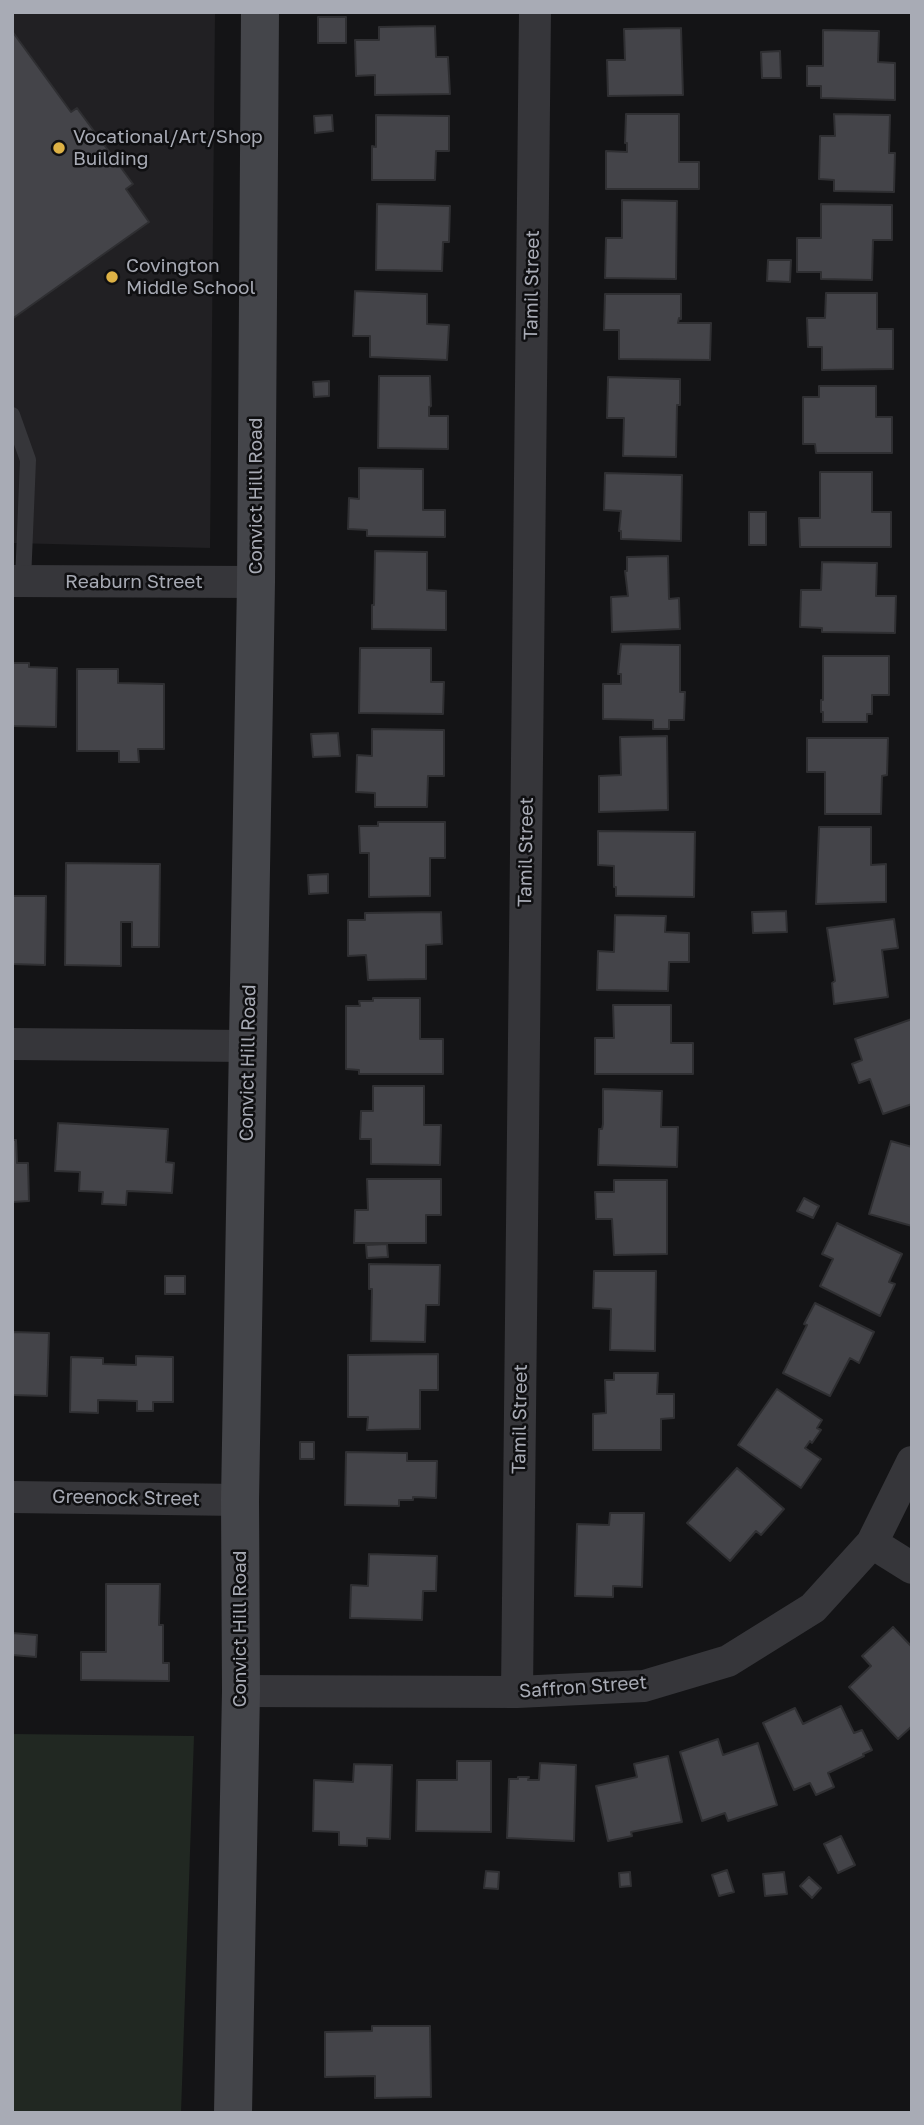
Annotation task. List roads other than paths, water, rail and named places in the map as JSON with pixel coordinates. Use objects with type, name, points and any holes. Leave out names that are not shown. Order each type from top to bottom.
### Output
[{"type":"street","name":"Convict Hill Road","points":[[233,2113],[241,1691],[240,1500],[256,582],[260,12]]},
{"type":"street","name":"Tamil Street","points":[[517,1692],[535,12]]},
{"type":"street","name":"Reaburn Street","points":[[18,581],[256,582]]},
{"type":"street","points":[[12,1044],[248,1046]]},
{"type":"street","name":"Saffron Street","points":[[241,1691],[517,1692],[644,1686],[728,1661],[813,1608],[872,1543],[912,1462]]},
{"type":"street","name":"Greenock Street","points":[[12,1497],[240,1500]]},
{"type":"street","points":[[872,1543],[912,1568]]},
{"type":"lane","points":[[12,415],[28,460],[18,581]]},
{"type":"place","name":"Vocational/Art/Shop Building","points":[[59,148]]},
{"type":"place","name":"Covington Middle School","points":[[112,277]]}]
